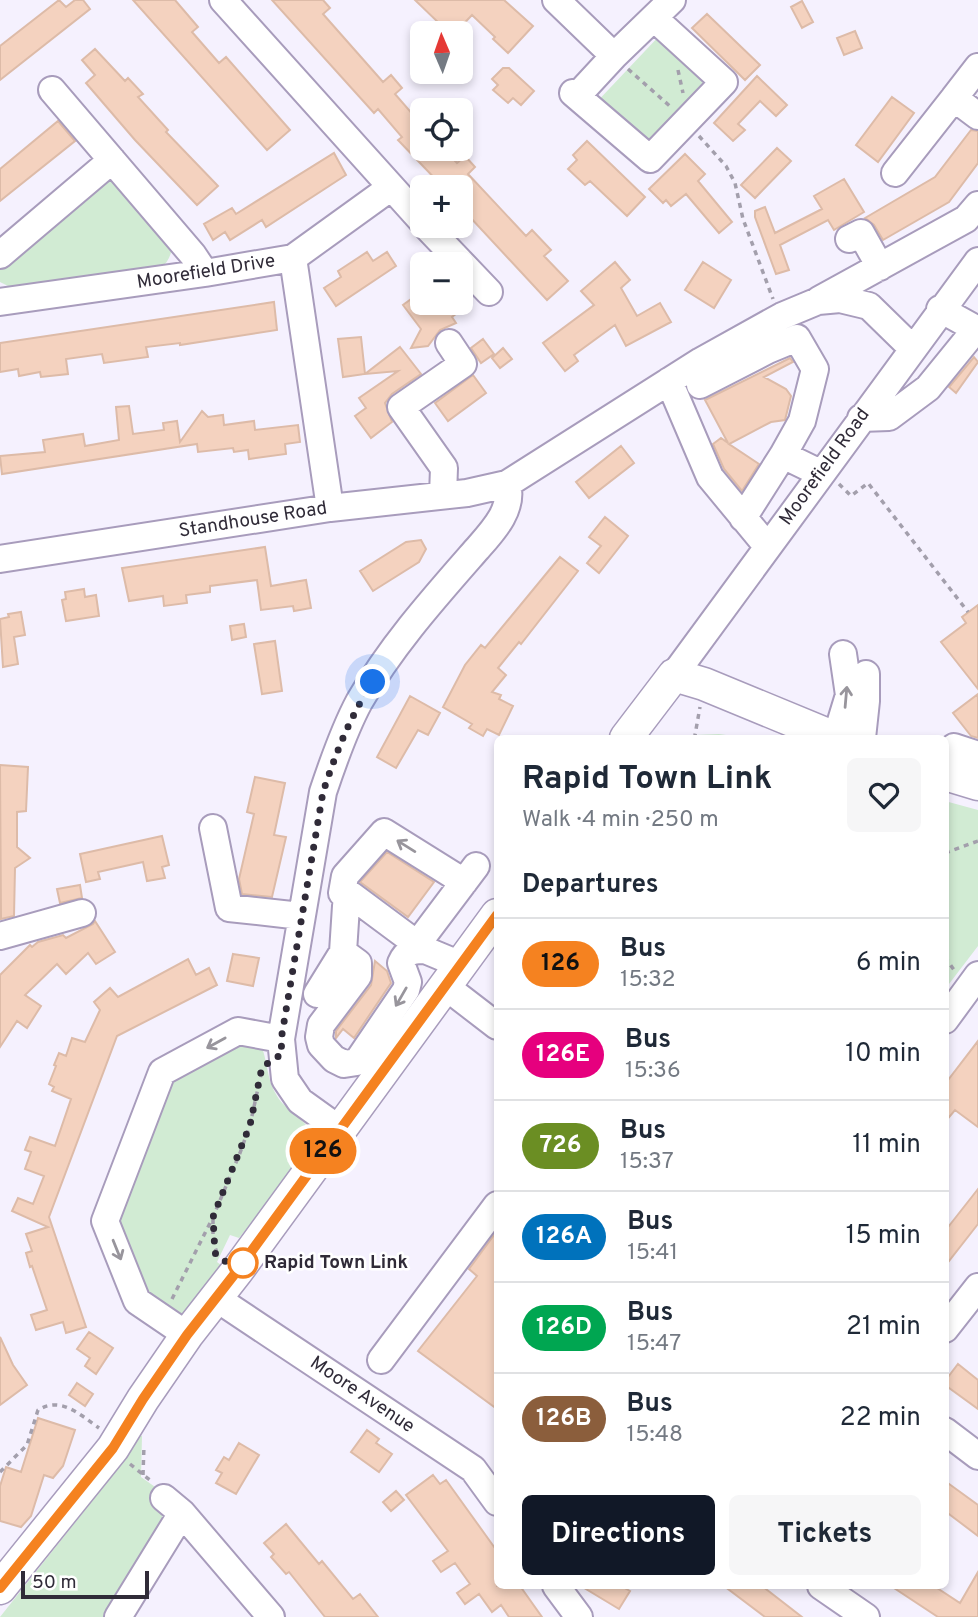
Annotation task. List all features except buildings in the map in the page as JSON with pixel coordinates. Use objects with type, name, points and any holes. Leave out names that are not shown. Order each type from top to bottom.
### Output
[{"type":"main road","points":[[628,735],[674,675],[704,684],[827,735]]},
{"type":"main road","points":[[949,775],[978,784]]},
{"type":"main road","points":[[0,1588],[115,1445],[187,1335],[237,1271],[494,919]]},
{"type":"street","points":[[223,0],[410,209]]},
{"type":"street","points":[[556,0],[614,56]]},
{"type":"street","points":[[663,9],[724,82],[650,159],[575,95],[663,9]]},
{"type":"street","points":[[895,173],[978,67]]},
{"type":"street","points":[[52,90],[193,254],[205,273]]},
{"type":"street","points":[[954,98],[978,116]]},
{"type":"street","points":[[0,255],[112,160]]},
{"type":"street","name":"Moorefield Drive","points":[[0,302],[293,258],[390,188]]},
{"type":"street","name":"Standhouse Road","points":[[0,559],[331,508],[467,493],[507,484],[670,381],[782,316],[818,301],[966,219],[978,205]]},
{"type":"street","points":[[849,239],[861,233],[880,267]]},
{"type":"street","points":[[437,238],[489,292]]},
{"type":"street","points":[[293,258],[331,508]]},
{"type":"street","name":"Moorefield Road","points":[[674,675],[940,309],[978,261]]},
{"type":"street","points":[[818,301],[840,299],[869,306],[912,348]]},
{"type":"street","points":[[861,418],[889,417],[928,388],[977,327],[940,309]]},
{"type":"street","points":[[700,386],[768,350],[797,338],[815,369],[802,421],[743,518]]},
{"type":"street","points":[[443,495],[444,468],[401,407],[463,364],[449,343]]},
{"type":"street","points":[[670,381],[710,477],[767,546]]},
{"type":"street","points":[[783,455],[820,473]]},
{"type":"street","points":[[339,1129],[300,1101],[285,1079],[282,1047],[306,883],[323,792],[359,702],[400,641],[499,522],[510,497],[507,484]]},
{"type":"street","points":[[836,735],[849,695],[843,654]]},
{"type":"street","points":[[862,735],[866,674]]},
{"type":"street","points":[[949,751],[954,747],[978,755]]},
{"type":"street","points":[[213,828],[229,908],[301,916]]},
{"type":"street","points":[[317,994],[343,952],[347,894],[345,876],[384,832],[470,874],[422,946],[404,956],[401,964],[408,982],[406,990],[357,1062],[344,1064],[334,1059],[321,1045],[319,1037],[321,1025],[358,976],[358,963],[343,952]]},
{"type":"street","points":[[306,883],[347,894],[422,946],[453,975],[494,1023]]},
{"type":"street","points":[[0,936],[82,912]]},
{"type":"street","points":[[949,1015],[978,975]]},
{"type":"street","points":[[187,1335],[137,1301],[105,1221],[162,1072],[238,1031],[282,1047]]},
{"type":"street","points":[[381,1360],[494,1209]]},
{"type":"street","points":[[949,1324],[978,1287]]},
{"type":"street","name":"Moore Avenue","points":[[216,1298],[474,1469],[494,1498]]},
{"type":"street","points":[[949,1434],[978,1456]]},
{"type":"street","points":[[118,1617],[173,1506],[271,1617]]},
{"type":"street","points":[[558,1589],[579,1617]]},
{"type":"street","points":[[825,1589],[866,1617]]},
{"type":"path","points":[[614,56],[686,121],[731,174],[743,219],[774,302],[782,316]]},
{"type":"path","points":[[678,70],[687,109],[686,121]]},
{"type":"path","points":[[820,473],[838,483],[851,496],[868,483],[968,612]]},
{"type":"path","points":[[695,735],[704,684]]},
{"type":"path","points":[[949,852],[978,841]]},
{"type":"path","points":[[161,1318],[183,1280],[213,1217],[250,1125],[262,1067],[282,1047]]},
{"type":"path","points":[[213,1217],[215,1253],[237,1271]]},
{"type":"path","points":[[0,1472],[27,1446],[38,1410],[46,1405],[65,1405],[115,1445],[166,1492],[173,1506]]},
{"type":"green space","points":[[662,33],[676,55],[704,82],[707,81],[652,148],[592,107]]},
{"type":"green space","points":[[110,177],[172,244],[170,255],[160,269],[12,288],[0,282],[0,267]]},
{"type":"green space","points":[[949,802],[978,810],[978,946],[949,984]]},
{"type":"green space","points":[[242,1042],[260,1042],[277,1096],[311,1133],[305,1156],[239,1238],[230,1235],[217,1262],[221,1265],[187,1313],[180,1315],[148,1295],[116,1220],[168,1079]]},
{"type":"green space","points":[[139,1434],[142,1436],[141,1477],[158,1489],[156,1506],[162,1513],[164,1524],[106,1617],[0,1617],[120,1466]]},
{"type":"bus line","name":"126","points":[[0,1588],[113,1448],[187,1335],[237,1271],[494,919]]},
{"type":"place","name":"Rapid Town Link","points":[[243,1263]]},
{"type":"route","points":[[243,1263],[237,1271],[215,1253],[213,1217],[250,1125],[253,1100],[262,1067],[282,1054],[281,1040],[323,792],[359,702],[373,682]]}]
